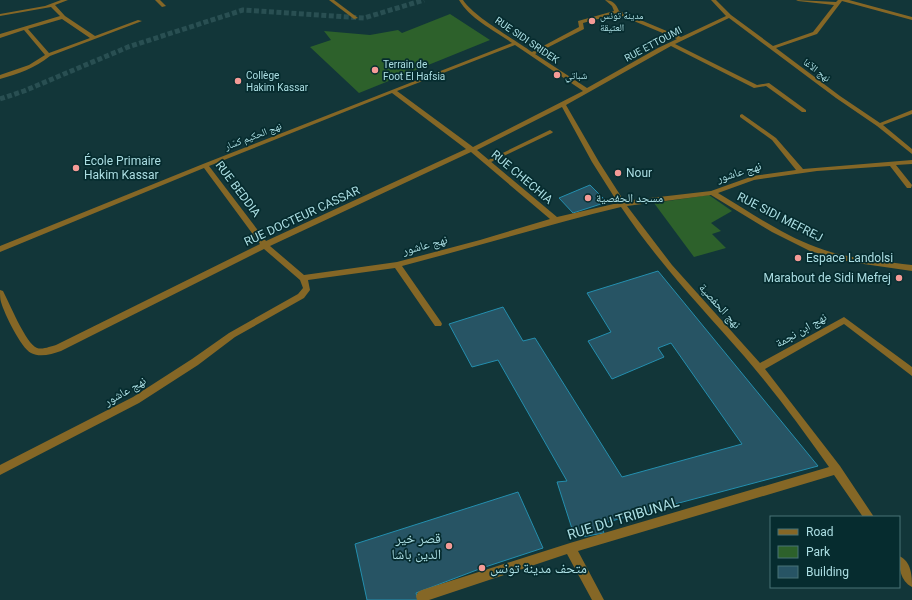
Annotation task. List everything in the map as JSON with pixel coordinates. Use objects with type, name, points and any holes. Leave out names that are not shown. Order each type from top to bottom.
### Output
[{"type":"street","points":[[0,15],[52,5],[66,0]]},
{"type":"street","points":[[157,0],[164,6]]},
{"type":"street","points":[[331,0],[356,18]]},
{"type":"street","name":"RUE SIDI SRIDEK","points":[[461,0],[464,5],[477,16],[587,91]]},
{"type":"street","points":[[607,0],[614,5],[617,12]]},
{"type":"street","name":"نهج الآغا","points":[[713,0],[730,16],[838,97],[879,125],[912,152]]},
{"type":"street","points":[[798,0],[840,1],[910,18],[912,12]]},
{"type":"street","points":[[772,48],[815,33],[840,1]]},
{"type":"street","points":[[52,5],[63,17],[94,38]]},
{"type":"street","points":[[531,54],[582,28],[580,22],[617,12],[681,39]]},
{"type":"street","name":"RUE ETTOUMI","points":[[587,91],[681,39],[730,16]]},
{"type":"street","points":[[0,36],[63,17]]},
{"type":"street","points":[[0,77],[36,64],[48,55],[140,21]]},
{"type":"street","points":[[25,29],[48,55]]},
{"type":"street","name":"نهج الحكيم كسّار","points":[[0,249],[205,165],[394,92],[515,43]]},
{"type":"street","points":[[672,44],[756,87],[767,84],[804,111]]},
{"type":"street","name":"RUE DOCTEUR CASSAR","points":[[0,293],[26,344],[33,351],[43,352],[58,348],[265,245],[472,149],[587,91]]},
{"type":"street","name":"RUE CHECHIA","points":[[394,92],[472,149],[556,220]]},
{"type":"street","name":"نهج الحفصية","points":[[563,104],[591,157],[622,204],[658,253],[759,368],[837,469],[868,516]]},
{"type":"street","points":[[879,125],[912,112]]},
{"type":"street","points":[[742,116],[774,139],[801,171]]},
{"type":"street","points":[[487,162],[550,132]]},
{"type":"street","name":"نهج عاشور","points":[[0,470],[136,400],[195,362],[232,335],[301,296],[307,289],[303,278],[397,265],[480,243],[556,220],[622,204],[712,193],[753,178],[801,171],[912,162]]},
{"type":"street","points":[[891,163],[908,186]]},
{"type":"street","name":"RUE BEDDIA","points":[[205,165],[265,245],[303,278]]},
{"type":"street","name":"RUE SIDI MEFREJ","points":[[712,193],[758,221],[814,249],[859,261],[912,268]]},
{"type":"street","points":[[397,265],[438,324]]},
{"type":"street","name":"نهج ابن نجمة","points":[[759,368],[844,320],[912,372]]},
{"type":"street","name":"RUE DU TRIBUNAL","points":[[423,600],[422,596],[570,548],[837,469]]},
{"type":"street","points":[[570,548],[598,600]]},
{"type":"street","points":[[900,563],[912,581]]},
{"type":"green space","name":"Terrain de Foot El Hafsia","points":[[450,14],[490,40],[359,93],[310,47],[331,40],[324,31],[370,35],[398,30],[402,33]]},
{"type":"green space","points":[[709,195],[732,211],[711,223],[721,231],[712,234],[726,248],[694,257],[654,203]]},
{"type":"building","points":[[590,185],[607,202],[573,213],[559,198]]},
{"type":"building","points":[[658,271],[818,466],[600,524],[604,533],[575,538],[557,482],[567,481],[498,360],[472,367],[449,324],[503,307],[523,341],[535,338],[622,477],[742,444],[671,343],[658,348],[664,357],[612,379],[588,341],[611,332],[587,293]]},
{"type":"building","name":"قصر خير الدين باشا","points":[[518,492],[543,548],[482,568],[416,593],[418,600],[367,600],[355,544]]},
{"type":"tunnel","points":[[0,99],[24,91],[128,47],[243,10],[364,18],[424,0]]},
{"type":"place","name":"مدينة تونس العتيقة","points":[[592,21]]},
{"type":"place","name":"Terrain de Foot El Hafsia","points":[[375,70]]},
{"type":"place","name":"شباتي","points":[[557,75]]},
{"type":"place","name":"Collège Hakim Kassar","points":[[238,81]]},
{"type":"place","name":"École Primaire Hakim Kassar","points":[[76,168]]},
{"type":"place","name":"Nour","points":[[618,173]]},
{"type":"place","name":"مسجد الحفصية","points":[[588,198]]},
{"type":"place","name":"Espace Landolsi","points":[[798,258]]},
{"type":"place","name":"Marabout de Sidi Mefrej","points":[[899,278]]},
{"type":"place","name":"قصر خير الدين باشا","points":[[449,546]]},
{"type":"place","name":"متحف مدينة تونس","points":[[482,568]]}]
